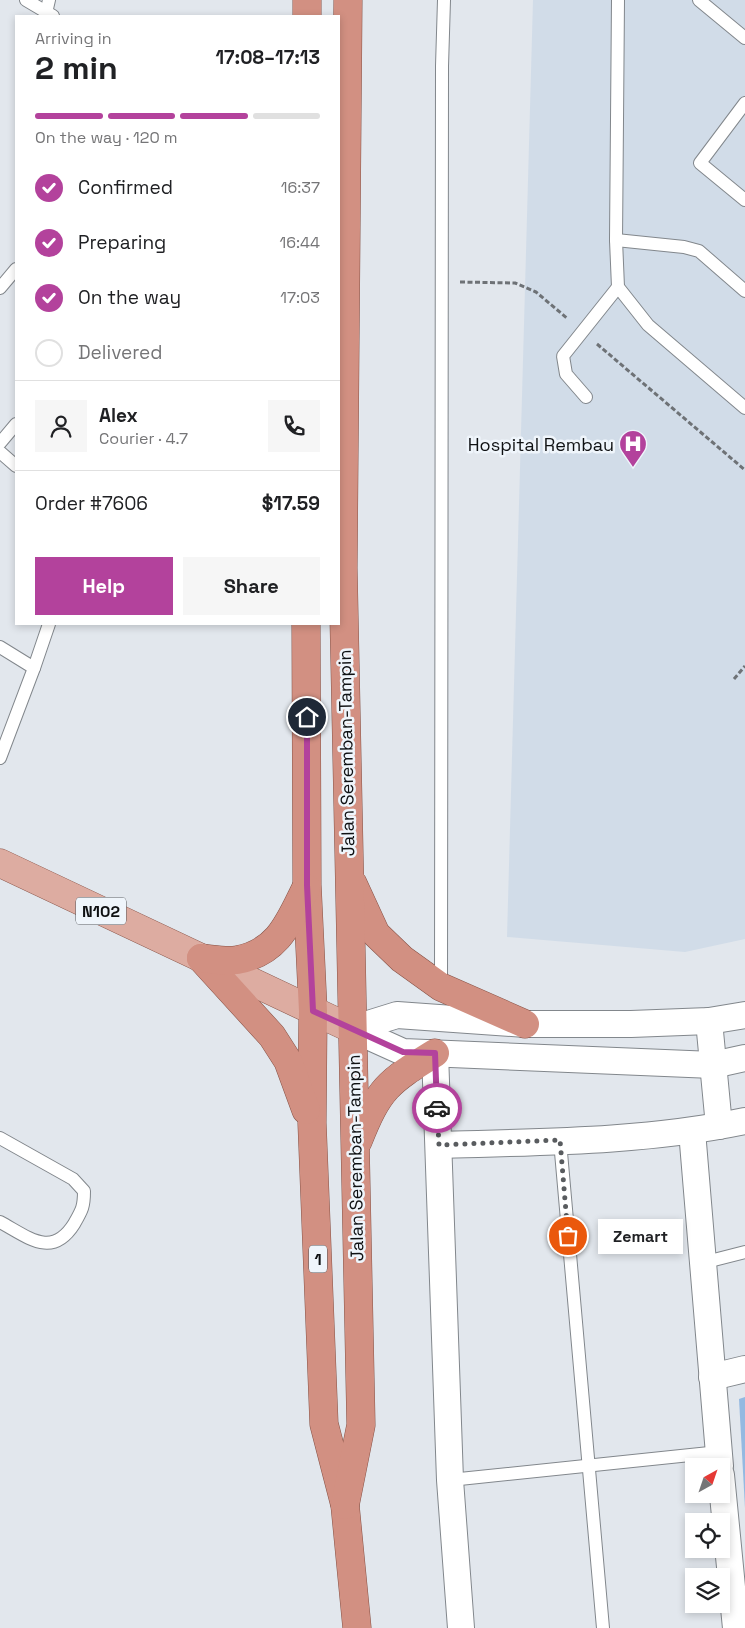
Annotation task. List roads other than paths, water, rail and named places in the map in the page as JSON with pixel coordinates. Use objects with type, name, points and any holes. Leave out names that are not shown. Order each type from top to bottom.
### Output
[{"type":"highway","points":[[307,0],[307,15]]},
{"type":"highway","name":"Jalan Seremban-Tampin","points":[[345,1505],[361,1425],[343,568],[348,0]]},
{"type":"highway","name":"Jalan Seremban-Tampin","points":[[306,625],[307,885],[313,1011],[312,1123],[324,1424],[345,1505],[357,1628]]},
{"type":"highway","points":[[348,873],[376,934],[402,959],[441,987],[526,1024]]},
{"type":"highway","points":[[202,958],[235,960],[253,955],[272,945],[284,931],[307,885]]},
{"type":"highway","points":[[202,958],[272,1036],[288,1061],[312,1123]]},
{"type":"highway","points":[[355,1148],[367,1117],[381,1092],[396,1076],[435,1053]]},
{"type":"main road","name":"N102","points":[[0,863],[352,1029]]},
{"type":"street","points":[[352,1029],[398,1015],[526,1024],[709,1021],[745,1014]]},
{"type":"street","points":[[709,1021],[719,1126]]},
{"type":"street","points":[[352,1029],[403,1052],[713,1065],[745,1058]]},
{"type":"street","points":[[435,1053],[450,1480],[461,1628]]},
{"type":"street","points":[[439,1145],[560,1140],[692,1131],[745,1121]]},
{"type":"street","points":[[692,1131],[719,1458]]},
{"type":"street","points":[[712,1377],[745,1368]]},
{"type":"street","points":[[727,1503],[738,1569],[736,1628]]},
{"type":"lane","points":[[26,0],[49,10]]},
{"type":"lane","points":[[441,987],[441,282],[444,0]]},
{"type":"lane","points":[[618,0],[616,240],[618,287],[648,326],[745,408]]},
{"type":"lane","points":[[698,0],[745,38]]},
{"type":"lane","points":[[745,103],[700,163],[745,200]]},
{"type":"lane","points":[[616,240],[684,247],[699,252],[745,291]]},
{"type":"lane","points":[[0,288],[15,270]]},
{"type":"lane","points":[[586,397],[566,374],[563,356],[618,287]]},
{"type":"lane","points":[[0,443],[15,425]]},
{"type":"lane","points":[[0,452],[15,465]]},
{"type":"lane","points":[[1,750],[34,668],[49,625]]},
{"type":"lane","points":[[0,647],[34,668]]},
{"type":"lane","points":[[0,1138],[73,1179],[84,1191],[84,1206],[66,1235],[53,1243],[37,1242],[0,1222]]},
{"type":"lane","points":[[560,1140],[603,1628]]},
{"type":"lane","points":[[702,1262],[745,1252]]},
{"type":"lane","points":[[450,1480],[588,1465],[685,1464]]},
{"type":"place","name":"Hospital Rembau","points":[[633,468]]},
{"type":"place","name":"Zemart","points":[[568,1236]]}]
